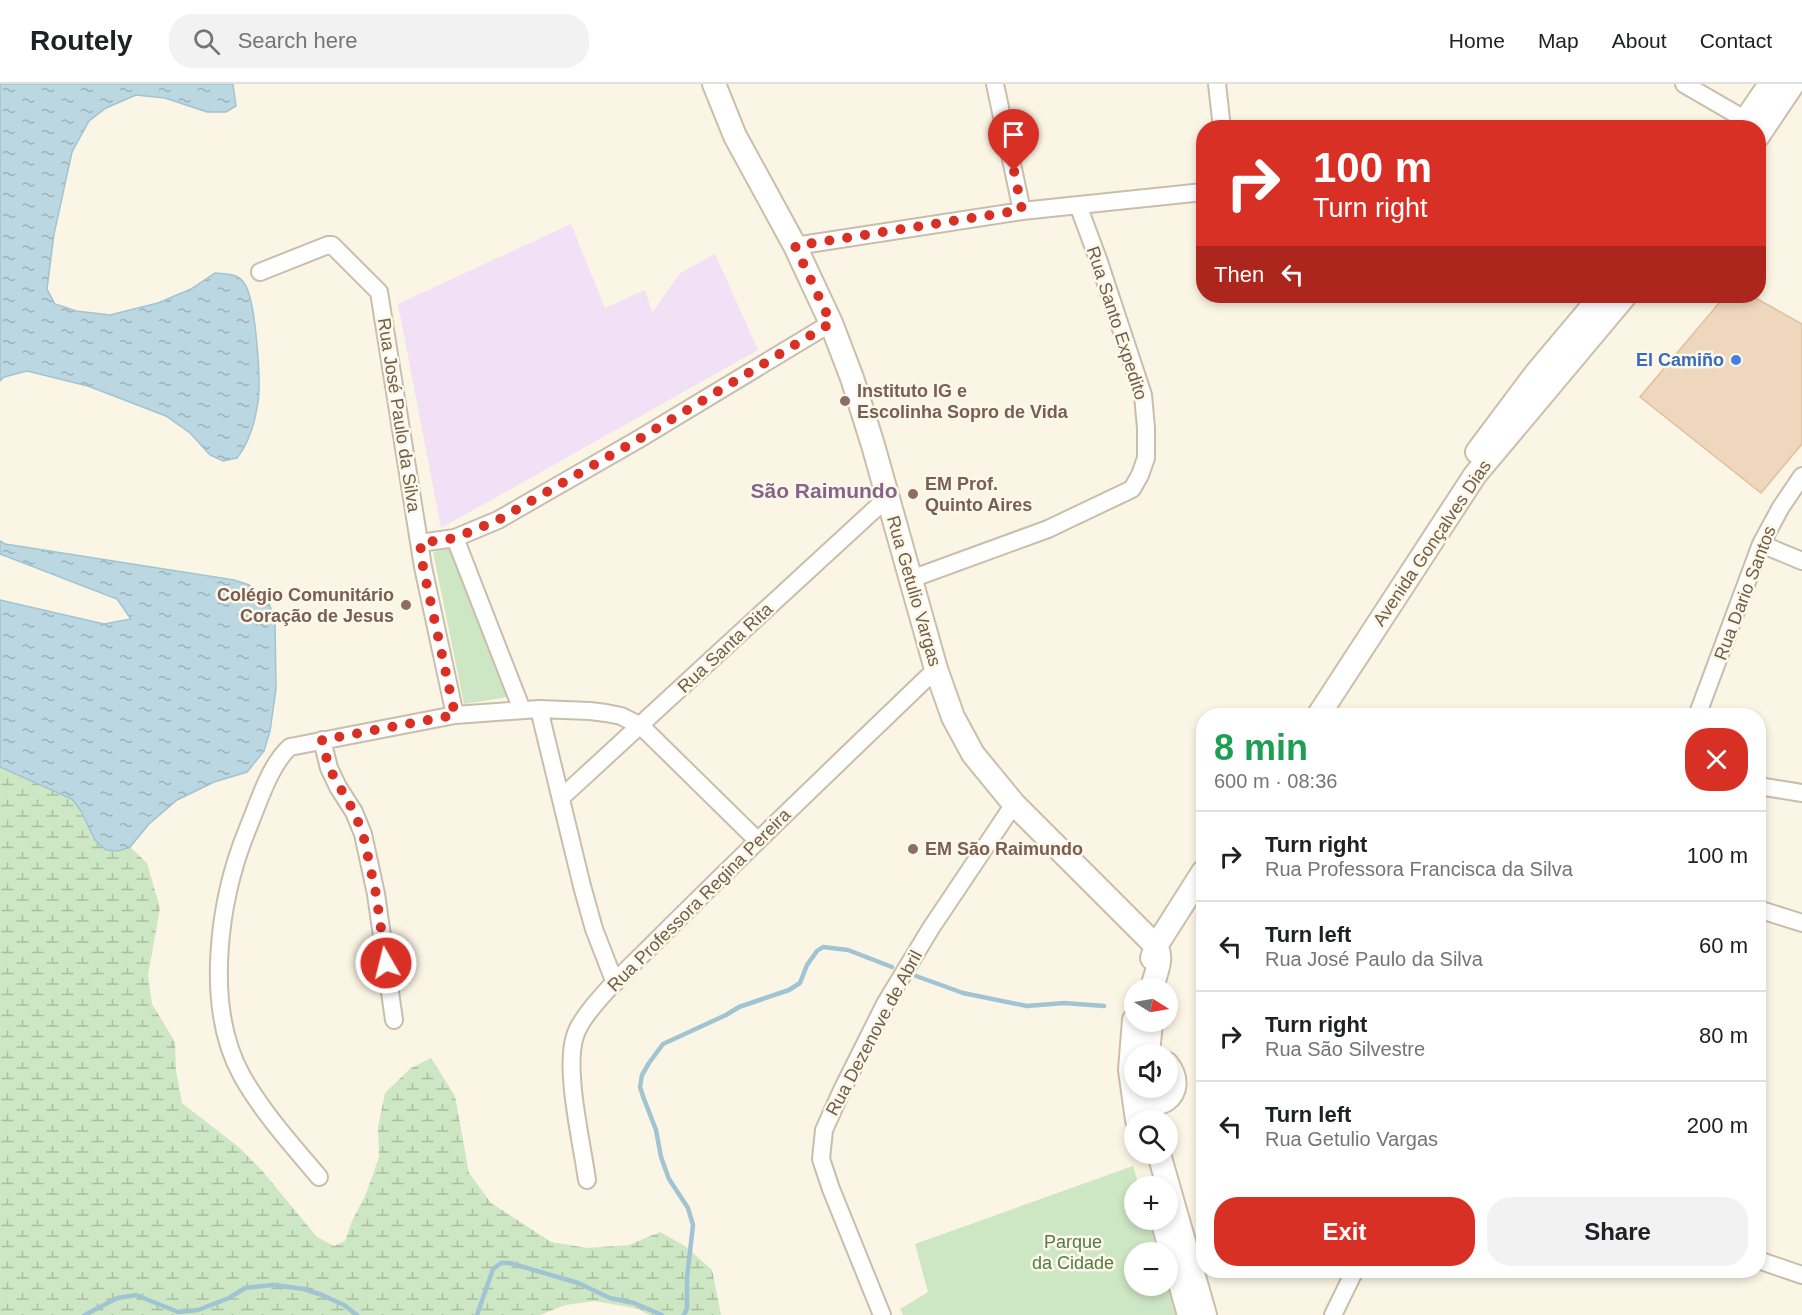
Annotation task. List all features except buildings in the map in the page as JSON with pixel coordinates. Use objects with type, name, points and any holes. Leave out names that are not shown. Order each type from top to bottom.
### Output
[{"type":"main road","name":"Rua Getulio Vargas","points":[[714,84],[731,127],[795,246],[831,323],[873,444],[936,669],[953,717],[973,754],[1014,804],[1156,946]]},
{"type":"main road","points":[[1752,120],[1770,84]]},
{"type":"main road","points":[[1756,120],[1793,84]]},
{"type":"main road","name":"Avenida Gonçalves Dias","points":[[1308,708],[1458,478],[1503,417],[1595,303]]},
{"type":"main road","points":[[1575,356],[1568,348],[1570,341],[1598,303]]},
{"type":"main road","name":"Avenida Gonçalves Dias","points":[[1323,708],[1475,476],[1619,303]]},
{"type":"main road","points":[[1145,978],[1156,946],[1196,883]]},
{"type":"main road","points":[[1158,978],[1168,954],[1196,908]]},
{"type":"main road","points":[[1156,946],[1160,952],[1156,978]]},
{"type":"main road","points":[[1135,1110],[1132,1091],[1144,1041]]},
{"type":"main road","points":[[1146,1099],[1156,1103],[1163,1102],[1168,1098]]},
{"type":"main road","points":[[1162,1164],[1205,1315]]},
{"type":"main road","points":[[1165,1230],[1189,1315]]},
{"type":"street","points":[[995,84],[1022,210]]},
{"type":"street","points":[[1217,84],[1221,120]]},
{"type":"street","points":[[1684,84],[1736,120]]},
{"type":"street","points":[[795,246],[1022,210],[1196,193]]},
{"type":"street","name":"Rua Santo Expedito","points":[[911,579],[1048,529],[1132,489],[1140,475],[1146,458],[1143,395],[1078,205]]},
{"type":"street","name":"Rua José Paulo da Silva","points":[[260,272],[328,245],[332,246],[379,292],[423,567],[455,715]]},
{"type":"street","points":[[420,543],[455,538],[498,520],[598,463],[831,323]]},
{"type":"street","name":"Rua Dario Santos","points":[[1700,708],[1761,544],[1781,507],[1802,476]]},
{"type":"street","name":"Rua Santa Rita","points":[[562,797],[887,498]]},
{"type":"street","points":[[455,538],[530,709],[562,797],[591,918],[615,983]]},
{"type":"street","points":[[1761,544],[1802,561]]},
{"type":"street","name":"Rua Professora Regina Pereira","points":[[587,1180],[572,1073],[571,1049],[581,1022],[615,983],[757,840],[936,669]]},
{"type":"street","points":[[319,1177],[264,1111],[232,1055],[225,1029],[220,979],[223,920],[231,877],[242,843],[268,781],[284,752],[294,745],[455,715],[530,709],[606,713],[621,716],[641,726],[757,840]]},
{"type":"street","points":[[322,740],[329,768],[354,812],[363,834],[376,894],[394,1020]]},
{"type":"street","points":[[1766,787],[1802,793]]},
{"type":"street","name":"Rua Dezenove de Abril","points":[[882,1315],[821,1159],[824,1130],[885,1004],[931,928],[1014,804]]},
{"type":"street","points":[[1766,912],[1802,923]]},
{"type":"street","points":[[1766,1263],[1802,1275]]},
{"type":"street","points":[[1333,1315],[1351,1278]]},
{"type":"shaded area","points":[[571,224],[605,308],[645,290],[652,313],[680,273],[715,254],[758,350],[441,528],[398,304]]},
{"type":"green space","points":[[451,548],[508,697],[464,704],[433,552]]},
{"type":"green space","points":[[0,767],[72,799],[81,811],[95,840],[118,851],[130,847],[147,863],[160,908],[148,975],[152,1004],[175,1042],[176,1071],[182,1103],[241,1149],[317,1237],[334,1246],[345,1241],[366,1194],[379,1157],[378,1127],[385,1093],[411,1068],[431,1058],[455,1096],[469,1173],[491,1203],[551,1242],[587,1248],[629,1245],[660,1232],[685,1246],[712,1270],[721,1315],[649,1315],[639,1309],[595,1301],[565,1305],[540,1315],[0,1315]]},
{"type":"green space","name":"Parque da Cidade","points":[[1133,1166],[1136,1176],[1124,1176],[1124,1230],[1152,1230],[1156,1242],[1124,1242],[1124,1296],[1172,1296],[1177,1315],[903,1315],[900,1309],[928,1292],[915,1244]]},
{"type":"water","points":[[0,84],[233,84],[236,106],[226,112],[207,112],[165,98],[136,95],[106,108],[89,121],[72,152],[54,234],[47,289],[55,304],[76,311],[110,315],[158,303],[191,289],[215,273],[238,277],[244,283],[252,305],[259,392],[251,432],[237,458],[223,461],[210,455],[190,433],[166,416],[88,386],[27,371],[4,377],[0,381]]},
{"type":"water","points":[[0,541],[5,544],[234,580],[249,585],[269,603],[275,622],[276,689],[270,731],[264,751],[247,772],[214,782],[177,800],[149,824],[130,847],[118,851],[106,850],[95,840],[81,811],[72,799],[0,767],[0,600],[104,624],[131,619],[117,599],[0,554]]},
{"type":"waterway","points":[[684,1315],[687,1308],[687,1278],[693,1225],[688,1208],[669,1179],[661,1157],[656,1130],[640,1087],[642,1075],[649,1063],[663,1044],[739,1007],[789,990],[800,983],[807,965],[817,951],[823,947],[848,950],[892,967]]},
{"type":"waterway","points":[[916,976],[963,993],[1027,1006],[1064,1003],[1104,1006]]},
{"type":"waterway","points":[[477,1315],[493,1269],[501,1263],[510,1263],[578,1283],[610,1298],[634,1303],[662,1315]]},
{"type":"waterway","points":[[85,1315],[117,1298],[136,1295],[178,1312],[198,1310],[229,1298],[245,1288],[273,1285],[304,1289],[322,1295],[344,1305],[357,1315]]},
{"type":"place","name":"El Camiño","points":[[1736,360]]},
{"type":"place","name":"Instituto IG e Escolinha Sopro de Vida","points":[[845,401]]},
{"type":"place","name":"EM Prof. Quinto Aires","points":[[913,494]]},
{"type":"place","name":"Colégio Comunitário Coração de Jesus","points":[[406,605]]},
{"type":"place","name":"EM São Raimundo","points":[[913,849]]},
{"type":"district","name":"São Raimundo","points":[[824,491]]},
{"type":"route","points":[[386,963],[376,894],[363,834],[354,812],[329,768],[322,740],[455,715],[423,567],[420,543],[455,538],[498,520],[639,439],[831,323],[795,246],[1022,210],[1014,171]]}]
